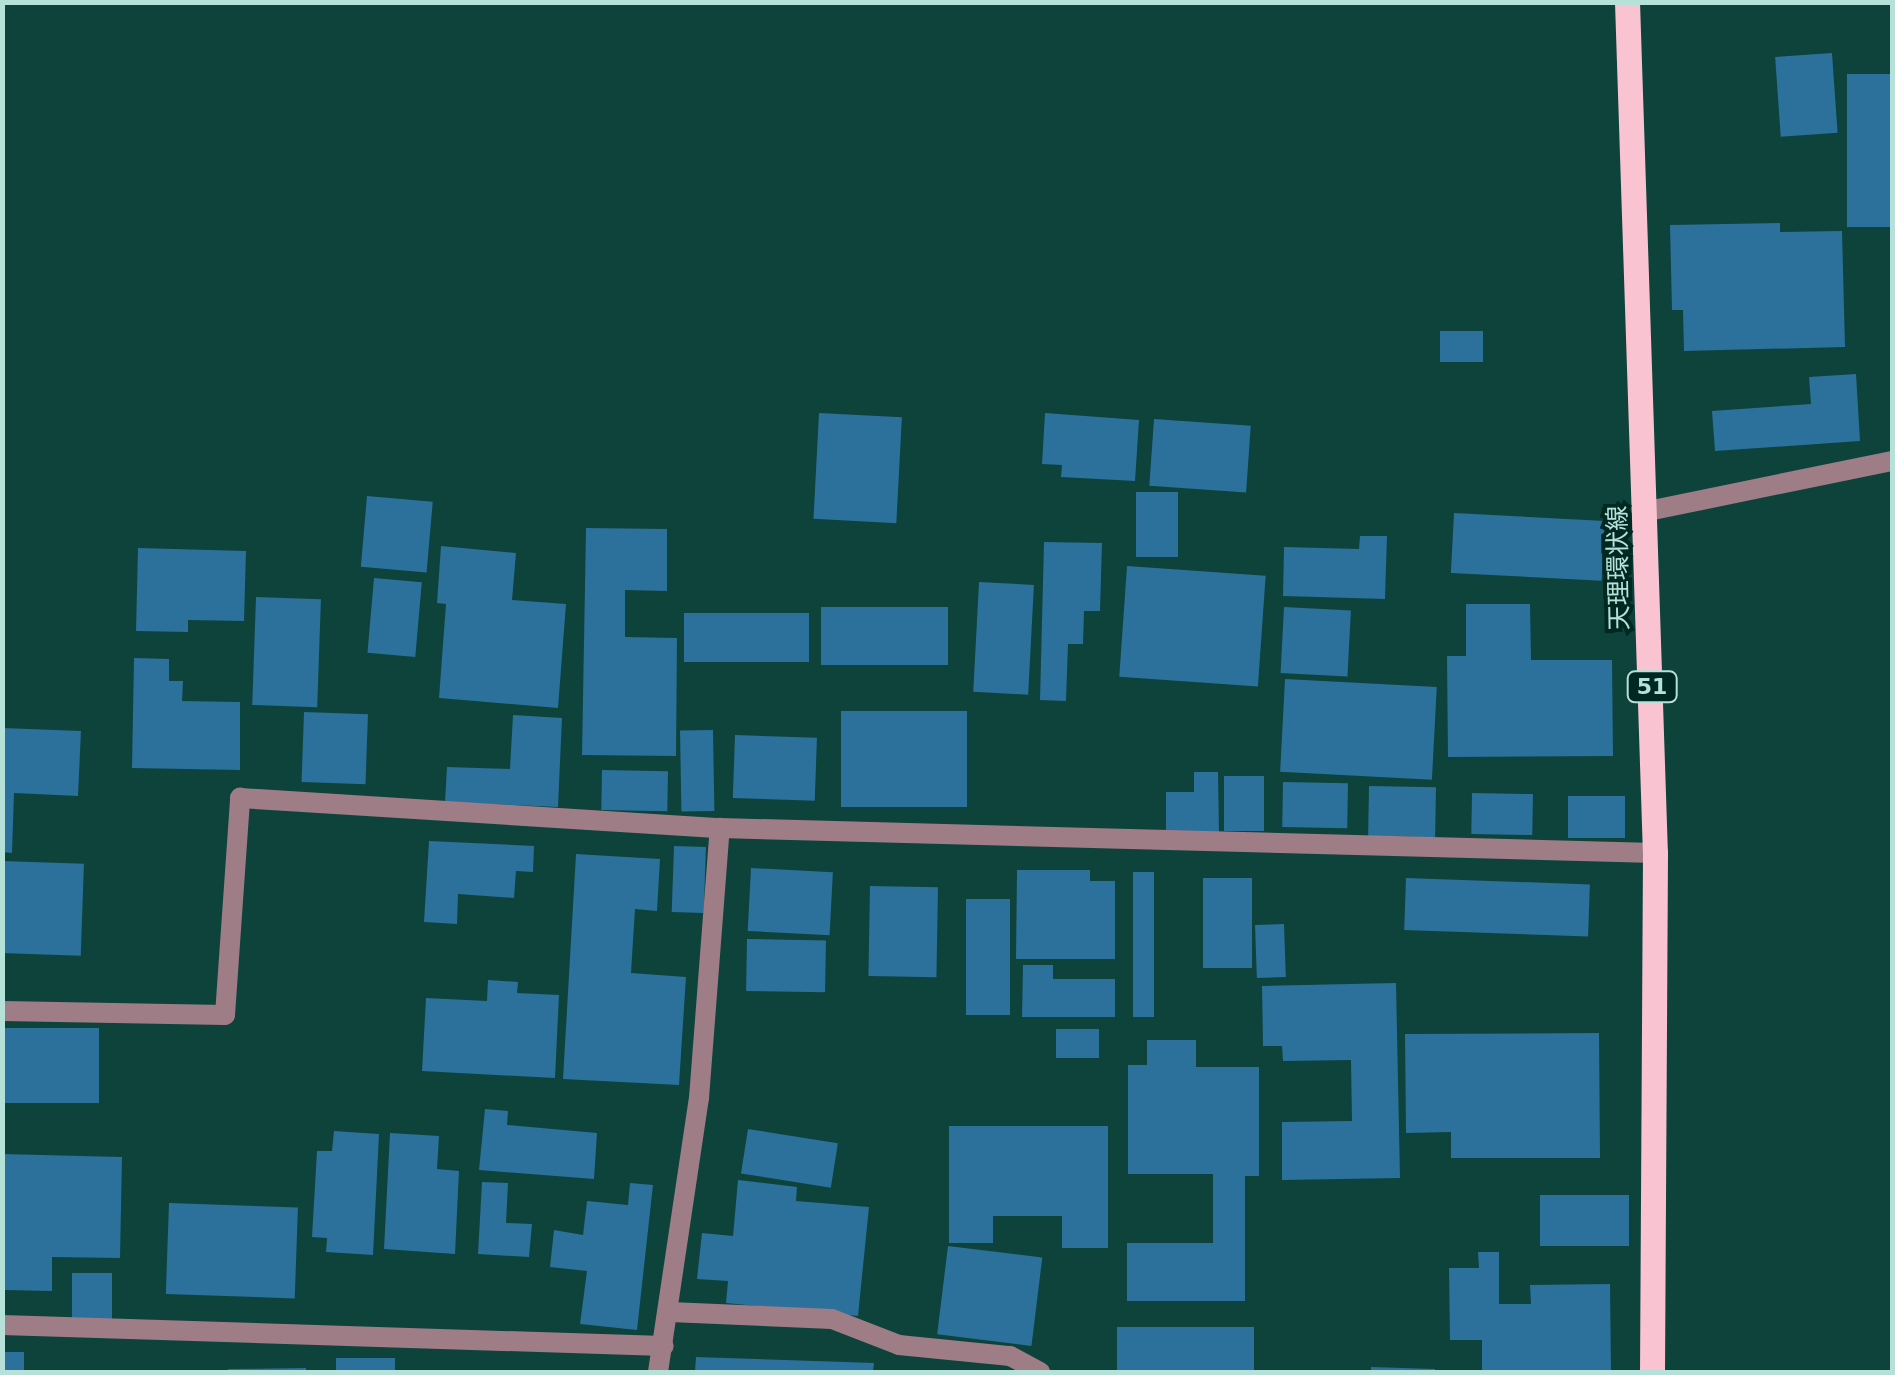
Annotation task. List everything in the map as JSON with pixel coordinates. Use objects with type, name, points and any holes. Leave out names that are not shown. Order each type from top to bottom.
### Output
[{"type":"main road","name":"天理環状線","points":[[1627,2],[1648,511],[1655,853],[1652,1372]]},
{"type":"street","points":[[1648,511],[1892,461]]},
{"type":"street","points":[[2,1011],[225,1015],[240,798],[720,828],[1655,853]]},
{"type":"street","points":[[658,1372],[699,1098],[720,828]]},
{"type":"street","points":[[670,1312],[832,1320],[899,1345],[1010,1356],[1040,1372]]},
{"type":"street","points":[[2,1325],[664,1346]]},
{"type":"building","points":[[1832,53],[1838,133],[1781,137],[1775,57]]},
{"type":"building","points":[[1847,74],[1892,74],[1892,227],[1847,227]]},
{"type":"building","points":[[1780,223],[1780,232],[1842,231],[1845,347],[1684,351],[1683,310],[1672,310],[1670,225]]},
{"type":"building","points":[[1440,331],[1483,331],[1483,362],[1440,362]]},
{"type":"building","points":[[1856,374],[1860,441],[1715,451],[1712,411],[1811,404],[1809,377]]},
{"type":"building","points":[[819,413],[902,417],[896,523],[813,519]]},
{"type":"building","points":[[1045,413],[1139,420],[1135,481],[1061,477],[1062,465],[1042,464]]},
{"type":"building","points":[[1154,419],[1251,426],[1246,493],[1149,486]]},
{"type":"building","points":[[1136,492],[1178,492],[1178,557],[1136,557]]},
{"type":"building","points":[[367,496],[433,502],[427,572],[361,567]]},
{"type":"building","points":[[1454,513],[1605,521],[1602,581],[1451,573]]},
{"type":"building","points":[[586,528],[667,529],[667,591],[625,590],[625,637],[677,638],[676,756],[582,755]]},
{"type":"building","points":[[1360,536],[1387,536],[1385,599],[1283,596],[1284,547],[1359,549]]},
{"type":"building","points":[[1044,542],[1102,543],[1100,611],[1084,611],[1083,644],[1068,644],[1066,701],[1040,700]]},
{"type":"building","points":[[441,546],[516,553],[512,600],[566,604],[558,708],[439,698],[446,604],[437,603]]},
{"type":"building","points":[[138,548],[246,551],[244,621],[188,620],[188,632],[136,631]]},
{"type":"building","points":[[1127,566],[1266,576],[1258,686],[1119,677]]},
{"type":"building","points":[[374,578],[422,582],[415,657],[367,653]]},
{"type":"building","points":[[979,582],[1034,585],[1028,695],[973,692]]},
{"type":"building","points":[[256,597],[321,599],[317,707],[252,705]]},
{"type":"building","points":[[1466,604],[1530,604],[1531,660],[1612,660],[1613,756],[1448,757],[1447,656],[1466,656]]},
{"type":"building","points":[[821,607],[948,607],[948,665],[821,665]]},
{"type":"building","points":[[1284,607],[1351,611],[1347,676],[1281,673]]},
{"type":"building","points":[[684,613],[809,613],[809,662],[684,662]]},
{"type":"building","points":[[134,658],[169,659],[169,681],[183,681],[182,701],[240,702],[240,770],[132,768]]},
{"type":"building","points":[[1285,679],[1437,687],[1432,780],[1280,772]]},
{"type":"building","points":[[841,711],[967,711],[967,807],[841,807]]},
{"type":"building","points":[[304,712],[368,714],[366,784],[302,782]]},
{"type":"building","points":[[513,715],[562,718],[558,807],[445,802],[447,767],[510,769]]},
{"type":"building","points":[[2,728],[81,731],[78,796],[14,793],[12,853],[2,852]]},
{"type":"building","points":[[713,730],[714,811],[681,812],[680,731]]},
{"type":"building","points":[[735,735],[817,738],[815,801],[733,798]]},
{"type":"building","points":[[602,770],[668,771],[667,811],[601,810]]},
{"type":"building","points":[[1194,772],[1218,772],[1219,832],[1166,833],[1166,792],[1194,792]]},
{"type":"building","points":[[1224,776],[1264,776],[1264,831],[1224,831]]},
{"type":"building","points":[[1283,782],[1348,783],[1347,828],[1282,827]]},
{"type":"building","points":[[1369,786],[1436,787],[1435,837],[1368,836]]},
{"type":"building","points":[[1472,793],[1533,794],[1532,835],[1471,834]]},
{"type":"building","points":[[1568,796],[1625,796],[1625,838],[1568,838]]},
{"type":"building","points":[[429,841],[534,846],[533,872],[516,871],[514,898],[458,894],[457,924],[424,922]]},
{"type":"building","points":[[674,846],[706,847],[704,913],[672,912]]},
{"type":"building","points":[[576,854],[660,859],[657,911],[635,909],[631,973],[686,977],[679,1085],[563,1079]]},
{"type":"building","points":[[2,861],[84,864],[81,956],[2,953]]},
{"type":"building","points":[[751,868],[833,872],[830,935],[748,931]]},
{"type":"building","points":[[1017,870],[1090,870],[1090,881],[1115,881],[1115,959],[1016,959]]},
{"type":"building","points":[[1133,872],[1154,872],[1154,1017],[1133,1017]]},
{"type":"building","points":[[1203,878],[1252,878],[1252,968],[1203,968]]},
{"type":"building","points":[[1406,878],[1590,884],[1588,936],[1404,930]]},
{"type":"building","points":[[870,886],[938,887],[936,977],[868,976]]},
{"type":"building","points":[[966,899],[1010,899],[1010,1015],[966,1015]]},
{"type":"building","points":[[1284,924],[1286,977],[1257,978],[1255,925]]},
{"type":"building","points":[[747,939],[826,940],[825,992],[746,991]]},
{"type":"building","points":[[1023,965],[1053,965],[1053,979],[1115,979],[1115,1017],[1022,1017]]},
{"type":"building","points":[[488,980],[518,982],[517,993],[559,995],[555,1078],[422,1071],[426,998],[487,1001]]},
{"type":"building","points":[[1396,983],[1400,1178],[1282,1180],[1282,1122],[1352,1121],[1351,1060],[1283,1061],[1282,1046],[1263,1046],[1262,986]]},
{"type":"building","points":[[2,1028],[99,1028],[99,1103],[2,1103]]},
{"type":"building","points":[[1056,1029],[1099,1029],[1099,1058],[1056,1058]]},
{"type":"building","points":[[1599,1033],[1600,1158],[1451,1158],[1451,1132],[1406,1133],[1405,1034]]},
{"type":"building","points":[[1147,1040],[1196,1040],[1196,1067],[1259,1067],[1259,1176],[1245,1176],[1245,1301],[1127,1301],[1127,1243],[1213,1243],[1213,1174],[1128,1174],[1128,1065],[1147,1065]]},
{"type":"building","points":[[485,1109],[508,1111],[507,1125],[597,1133],[594,1179],[479,1170]]},
{"type":"building","points":[[949,1126],[1108,1126],[1108,1248],[1062,1248],[1062,1216],[993,1216],[993,1243],[949,1243]]},
{"type":"building","points":[[748,1129],[838,1143],[831,1188],[741,1173]]},
{"type":"building","points":[[334,1131],[379,1134],[373,1255],[326,1252],[327,1238],[312,1237],[317,1151],[332,1151]]},
{"type":"building","points":[[390,1133],[439,1136],[437,1169],[459,1171],[455,1254],[384,1249]]},
{"type":"building","points":[[2,1154],[122,1157],[120,1258],[52,1257],[52,1291],[5,1290]]},
{"type":"building","points":[[738,1180],[797,1187],[796,1201],[869,1207],[858,1316],[726,1303],[728,1281],[697,1279],[702,1233],[733,1236]]},
{"type":"building","points":[[482,1182],[508,1183],[506,1223],[532,1224],[529,1257],[478,1254]]},
{"type":"building","points":[[630,1183],[653,1185],[637,1330],[580,1324],[587,1271],[550,1267],[554,1230],[583,1235],[587,1201],[628,1205]]},
{"type":"building","points":[[1540,1195],[1629,1195],[1629,1246],[1540,1246]]},
{"type":"building","points":[[169,1203],[298,1208],[295,1298],[166,1294]]},
{"type":"building","points":[[948,1246],[1042,1258],[1031,1346],[937,1334]]},
{"type":"building","points":[[1478,1252],[1499,1252],[1499,1304],[1531,1304],[1530,1285],[1610,1284],[1611,1372],[1482,1372],[1482,1340],[1450,1340],[1449,1268],[1479,1268]]},
{"type":"building","points":[[72,1273],[112,1273],[112,1321],[72,1321]]},
{"type":"building","points":[[1117,1327],[1254,1327],[1254,1372],[1117,1372]]},
{"type":"building","points":[[2,1352],[24,1352],[24,1372],[2,1372]]},
{"type":"building","points":[[696,1357],[874,1363],[873,1372],[695,1372]]},
{"type":"building","points":[[336,1358],[395,1358],[395,1372],[336,1372]]},
{"type":"building","points":[[1371,1367],[1435,1369],[1435,1372],[1371,1372]]},
{"type":"building","points":[[306,1368],[306,1372],[228,1372],[228,1369]]}]
